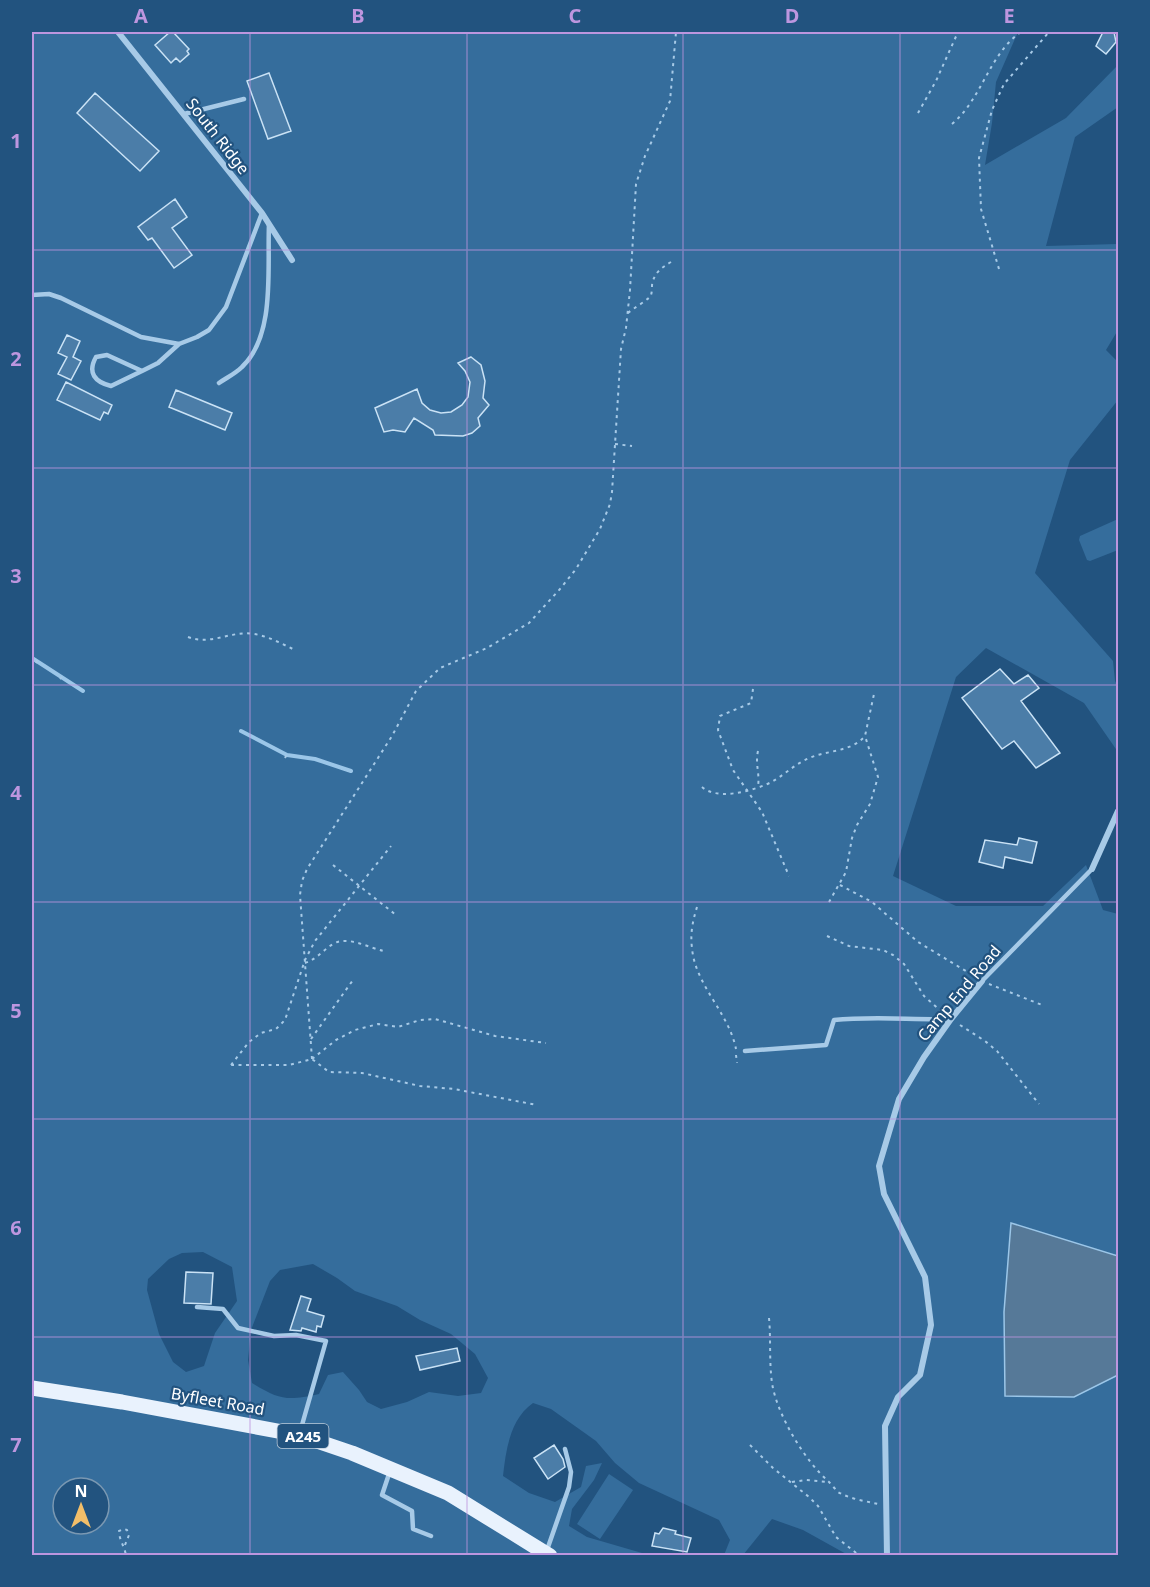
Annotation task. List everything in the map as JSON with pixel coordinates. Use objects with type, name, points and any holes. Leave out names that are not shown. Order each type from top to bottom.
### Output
[{"type":"main road","name":"Byfleet Road","points":[[32,1388],[122,1402],[299,1435],[391,1468],[448,1493],[548,1554]]},
{"type":"street","name":"South Ridge","points":[[118,32],[262,213],[292,260]]},
{"type":"street","name":"Camp End Road","points":[[1092,869],[1119,811]]},
{"type":"street","name":"Camp End Road","points":[[887,1556],[885,1426],[898,1397],[920,1375],[931,1325],[926,1277],[884,1194],[879,1166],[899,1099],[924,1057],[982,981]]},
{"type":"lane","points":[[184,114],[244,99]]},
{"type":"lane","points":[[142,371],[107,355],[96,357],[92,370],[93,377],[97,381],[111,386],[142,371],[158,363],[179,344],[209,330],[226,307],[262,213]]},
{"type":"lane","points":[[219,384],[242,367],[261,339],[267,300],[269,224]]},
{"type":"lane","points":[[32,295],[48,294],[61,298],[141,337],[179,344]]},
{"type":"lane","name":"Camp End Road","points":[[982,981],[1092,869]]},
{"type":"lane","points":[[745,1051],[826,1044],[834,1020],[951,1019]]},
{"type":"lane","points":[[197,1307],[223,1309],[238,1328],[274,1336],[296,1335],[326,1341],[299,1435]]},
{"type":"lane","points":[[548,1554],[572,1472],[565,1449]]},
{"type":"lane","points":[[391,1468],[382,1495],[412,1511],[413,1529],[431,1536]]},
{"type":"path","points":[[537,1105],[454,1089],[420,1086],[362,1073],[329,1072],[312,1059],[300,896],[302,881],[307,869],[392,736],[416,691],[440,668],[488,648],[529,623],[576,569],[600,530],[610,504],[636,184],[645,156],[670,101],[676,32]]},
{"type":"path","points":[[918,113],[936,81],[958,32]]},
{"type":"path","points":[[952,124],[969,106],[1008,42],[1021,32]]},
{"type":"path","points":[[999,269],[981,209],[979,158],[992,110],[1004,84],[1049,32]]},
{"type":"path","points":[[627,313],[637,304],[648,299],[652,294],[657,272],[671,262]]},
{"type":"path","points":[[615,444],[632,446]]},
{"type":"path","points":[[188,637],[205,641],[254,634],[295,650]]},
{"type":"path","points":[[36,663],[38,659]]},
{"type":"path","points":[[753,689],[751,703],[720,716],[718,730],[733,770],[762,812],[771,838],[786,865],[789,876]]},
{"type":"path","points":[[702,787],[708,792],[721,794],[758,787],[777,779],[805,760],[861,741],[865,736],[874,694]]},
{"type":"path","points":[[829,902],[846,872],[852,838],[870,804],[878,777],[865,736]]},
{"type":"path","points":[[758,751],[755,764],[759,778],[758,787]]},
{"type":"path","points":[[285,758],[288,752]]},
{"type":"path","points":[[391,846],[315,941],[305,962],[285,1020],[276,1029],[261,1032],[249,1042],[231,1065],[289,1065],[312,1059],[330,1044],[355,1030],[378,1024],[398,1027],[420,1020],[435,1019],[495,1036],[546,1043]]},
{"type":"path","points":[[333,865],[396,915]]},
{"type":"path","points":[[840,885],[872,902],[918,942],[982,981],[1042,1005]]},
{"type":"path","points":[[697,907],[691,936],[692,950],[698,970],[732,1035],[737,1063]]},
{"type":"path","points":[[827,936],[849,946],[883,950],[893,955],[904,964],[924,996],[951,1019],[997,1051],[1039,1104]]},
{"type":"path","points":[[305,962],[314,960],[335,943],[344,941],[384,951]]},
{"type":"path","points":[[311,1039],[353,980]]},
{"type":"path","points":[[768,1318],[772,1384],[778,1404],[808,1457],[820,1475],[837,1491],[854,1499],[887,1506]]},
{"type":"path","points":[[750,1445],[772,1468],[792,1482],[818,1506],[836,1537],[860,1556]]},
{"type":"path","points":[[788,1479],[792,1474]]},
{"type":"path","points":[[792,1482],[806,1480],[830,1482]]},
{"type":"path","points":[[125,1545],[119,1536],[119,1531],[124,1529],[129,1535],[125,1545],[126,1556]]},
{"type":"shaded area","points":[[32,32],[1018,32],[996,82],[985,165],[1066,118],[1118,65],[1118,107],[1075,137],[1046,246],[1118,244],[1118,330],[1106,350],[1118,362],[1118,400],[1070,460],[1035,573],[1113,661],[1115,681],[1118,687],[1118,752],[1084,703],[986,648],[956,677],[893,876],[956,906],[1043,906],[1086,865],[1103,910],[1118,914],[1118,1555],[848,1555],[803,1530],[772,1519],[743,1555],[724,1555],[730,1540],[719,1520],[639,1483],[615,1463],[596,1441],[551,1409],[533,1403],[514,1426],[503,1476],[529,1493],[555,1502],[581,1487],[586,1466],[602,1463],[594,1480],[572,1509],[569,1526],[587,1537],[643,1555],[32,1556]],"holes":[[[203,1252],[232,1267],[237,1301],[215,1333],[204,1366],[186,1372],[173,1362],[159,1334],[147,1290],[148,1279],[169,1259],[182,1253]],[[313,1264],[355,1291],[397,1306],[420,1320],[451,1334],[475,1354],[488,1378],[481,1393],[458,1396],[429,1392],[407,1402],[381,1409],[367,1402],[343,1372],[328,1375],[319,1394],[299,1398],[277,1396],[252,1383],[248,1360],[251,1330],[270,1281],[280,1270]]]},
{"type":"shaded area","points":[[1118,519],[1118,550],[1090,561],[1087,560],[1079,540],[1080,536]]},
{"type":"shaded area","points":[[1011,1223],[1118,1256],[1118,1375],[1074,1397],[1005,1396],[1004,1312]]},
{"type":"shaded area","points":[[609,1474],[633,1490],[600,1539],[577,1524]]},
{"type":"building","points":[[173,32],[189,49],[187,51],[189,54],[180,62],[176,58],[171,63],[155,45]]},
{"type":"building","points":[[1103,32],[1114,32],[1116,42],[1106,54],[1096,46]]},
{"type":"building","points":[[269,73],[291,131],[268,139],[247,81]]},
{"type":"building","points":[[95,93],[159,151],[140,171],[77,113]]},
{"type":"building","points":[[175,199],[187,217],[172,228],[192,255],[174,268],[152,238],[148,240],[138,227]]},
{"type":"building","points":[[67,335],[80,341],[73,357],[81,361],[71,380],[58,374],[67,357],[58,353]]},
{"type":"building","points":[[471,357],[481,365],[485,381],[483,398],[489,405],[478,418],[480,426],[472,433],[463,436],[435,435],[433,430],[414,418],[405,432],[393,430],[384,432],[375,408],[417,389],[422,403],[430,410],[441,413],[451,412],[462,405],[468,397],[470,382],[458,363]]},
{"type":"building","points":[[66,382],[112,405],[108,414],[104,412],[100,420],[57,400]]},
{"type":"building","points":[[176,390],[232,413],[225,430],[169,407]]},
{"type":"building","points":[[1000,669],[1014,684],[1028,675],[1039,688],[1021,701],[1060,753],[1036,768],[1014,741],[1002,749],[962,698]]},
{"type":"building","points":[[1019,838],[1037,842],[1032,863],[1005,857],[1003,868],[979,862],[985,840],[1017,845]]},
{"type":"building","points":[[186,1272],[213,1273],[211,1304],[184,1303]]},
{"type":"building","points":[[301,1296],[311,1299],[307,1311],[324,1316],[321,1327],[317,1326],[316,1332],[302,1328],[301,1331],[290,1330]]},
{"type":"building","points":[[457,1348],[460,1361],[420,1370],[416,1356]]},
{"type":"building","points":[[554,1445],[565,1467],[548,1479],[534,1458]]},
{"type":"building","points":[[663,1528],[691,1538],[687,1552],[652,1546],[655,1533],[659,1534]]},
{"type":"waterway","points":[[32,658],[83,691]]},
{"type":"waterway","points":[[241,731],[287,755],[315,759],[351,771]]}]
